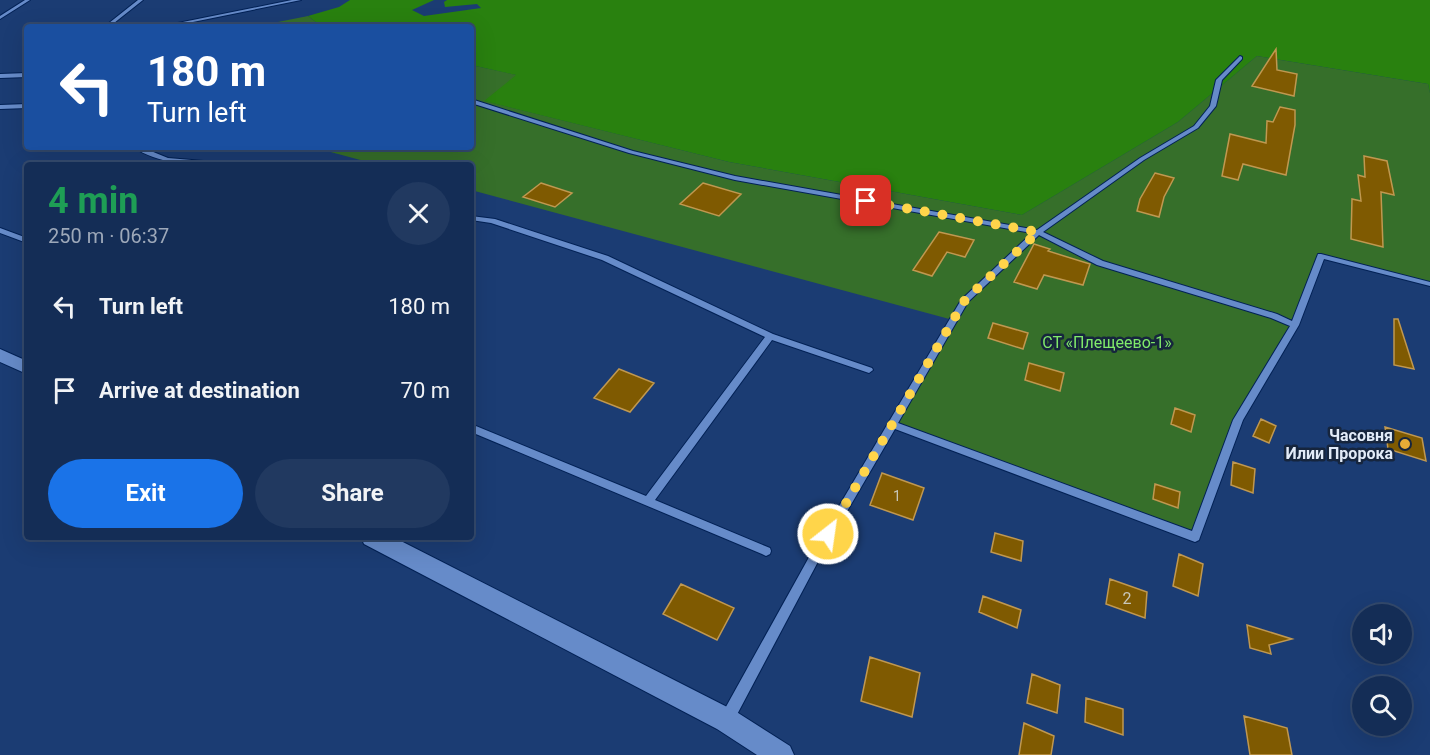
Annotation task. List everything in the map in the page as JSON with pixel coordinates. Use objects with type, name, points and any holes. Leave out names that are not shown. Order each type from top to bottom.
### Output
[{"type":"street","points":[[0,355],[24,367]]},
{"type":"street","points":[[378,540],[726,720],[781,755]]},
{"type":"lane","points":[[0,18],[28,0]]},
{"type":"lane","points":[[110,24],[141,0]]},
{"type":"lane","points":[[175,24],[299,0]]},
{"type":"lane","points":[[726,720],[817,553],[965,300],[1038,232],[1142,159],[1196,127],[1213,106],[1219,80],[1240,58]]},
{"type":"lane","points":[[0,75],[24,75]]},
{"type":"lane","points":[[474,102],[631,152],[735,178],[1038,232],[1100,263],[1274,316],[1295,325]]},
{"type":"lane","points":[[0,107],[24,106]]},
{"type":"lane","points":[[143,150],[167,160],[191,162]]},
{"type":"lane","points":[[163,162],[167,160]]},
{"type":"lane","points":[[474,218],[492,221],[605,258],[770,336],[869,370]]},
{"type":"lane","points":[[0,230],[24,240]]},
{"type":"lane","points":[[19,238],[24,236]]},
{"type":"lane","points":[[892,424],[1196,537],[1238,420],[1295,325],[1321,256],[1430,284]]},
{"type":"lane","points":[[648,502],[770,336]]},
{"type":"lane","points":[[474,429],[766,551]]},
{"type":"green space","points":[[350,0],[434,0],[412,10],[424,16],[481,8],[477,4],[445,7],[444,2],[447,0],[1430,0],[1430,93],[1428,84],[1257,56],[1178,122],[1022,215],[729,162],[484,101],[516,75],[474,66],[474,24],[318,24],[308,16],[339,7]]},
{"type":"green space","points":[[308,16],[318,24],[268,24]]},
{"type":"green space","name":"СТ «Плещеево-1»","points":[[1257,56],[1428,84],[1430,93],[1430,284],[1321,257],[1295,325],[1238,420],[1195,537],[892,424],[953,320],[474,191],[474,162],[368,162],[323,150],[474,150],[474,66],[517,75],[485,101],[729,162],[1022,215],[1178,122]]},
{"type":"building","points":[[1276,49],[1277,70],[1297,74],[1294,96],[1252,86]]},
{"type":"building","points":[[1280,107],[1295,110],[1295,125],[1286,175],[1243,164],[1238,180],[1222,176],[1230,134],[1266,143],[1267,121],[1273,122]]},
{"type":"building","points":[[1364,156],[1387,161],[1394,195],[1381,192],[1383,247],[1351,239],[1352,199],[1361,201],[1358,175],[1365,177]]},
{"type":"building","points":[[1155,173],[1174,178],[1164,197],[1159,217],[1137,211],[1140,199]]},
{"type":"building","points":[[541,183],[572,193],[555,207],[523,197]]},
{"type":"building","points":[[703,183],[741,194],[719,216],[680,204]]},
{"type":"building","points":[[939,232],[974,240],[965,257],[947,252],[932,276],[913,270]]},
{"type":"building","points":[[1034,244],[1050,249],[1048,251],[1090,264],[1083,285],[1044,275],[1037,289],[1014,282]]},
{"type":"building","points":[[1394,319],[1398,319],[1414,369],[1394,365]]},
{"type":"building","points":[[993,323],[1028,333],[1023,349],[988,338]]},
{"type":"building","points":[[1029,363],[1064,373],[1060,391],[1025,380]]},
{"type":"building","points":[[619,369],[654,383],[630,412],[594,398]]},
{"type":"building","points":[[1175,408],[1195,415],[1191,432],[1171,424]]},
{"type":"building","points":[[1261,419],[1276,426],[1269,443],[1253,436]]},
{"type":"building","name":"Часовня Илии Пророка","points":[[1385,427],[1422,438],[1426,461],[1388,449]]},
{"type":"building","points":[[1233,462],[1255,469],[1253,493],[1231,485]]},
{"type":"building","points":[[882,473],[924,488],[913,520],[870,505]]},
{"type":"building","points":[[1155,484],[1180,492],[1178,508],[1153,499]]},
{"type":"building","points":[[995,533],[1023,541],[1021,561],[991,552]]},
{"type":"building","points":[[1179,554],[1203,564],[1198,596],[1173,586]]},
{"type":"building","points":[[1110,579],[1147,592],[1145,618],[1106,604]]},
{"type":"building","points":[[681,584],[734,608],[717,640],[663,614]]},
{"type":"building","points":[[983,596],[1021,610],[1017,628],[979,612]]},
{"type":"building","points":[[1247,625],[1292,639],[1269,645],[1271,654],[1250,648]]},
{"type":"building","points":[[870,657],[920,673],[912,717],[861,701]]},
{"type":"building","points":[[1032,674],[1060,685],[1057,713],[1027,703]]},
{"type":"building","points":[[1086,698],[1123,709],[1123,735],[1085,722]]},
{"type":"building","points":[[1244,716],[1287,728],[1292,755],[1250,755]]},
{"type":"building","points":[[1024,723],[1054,736],[1051,755],[1019,755]]},
{"type":"place","name":"Часовня Илии Пророка","points":[[1405,444]]},
{"type":"route","points":[[828,534],[965,300],[1038,232],[866,201]]}]
